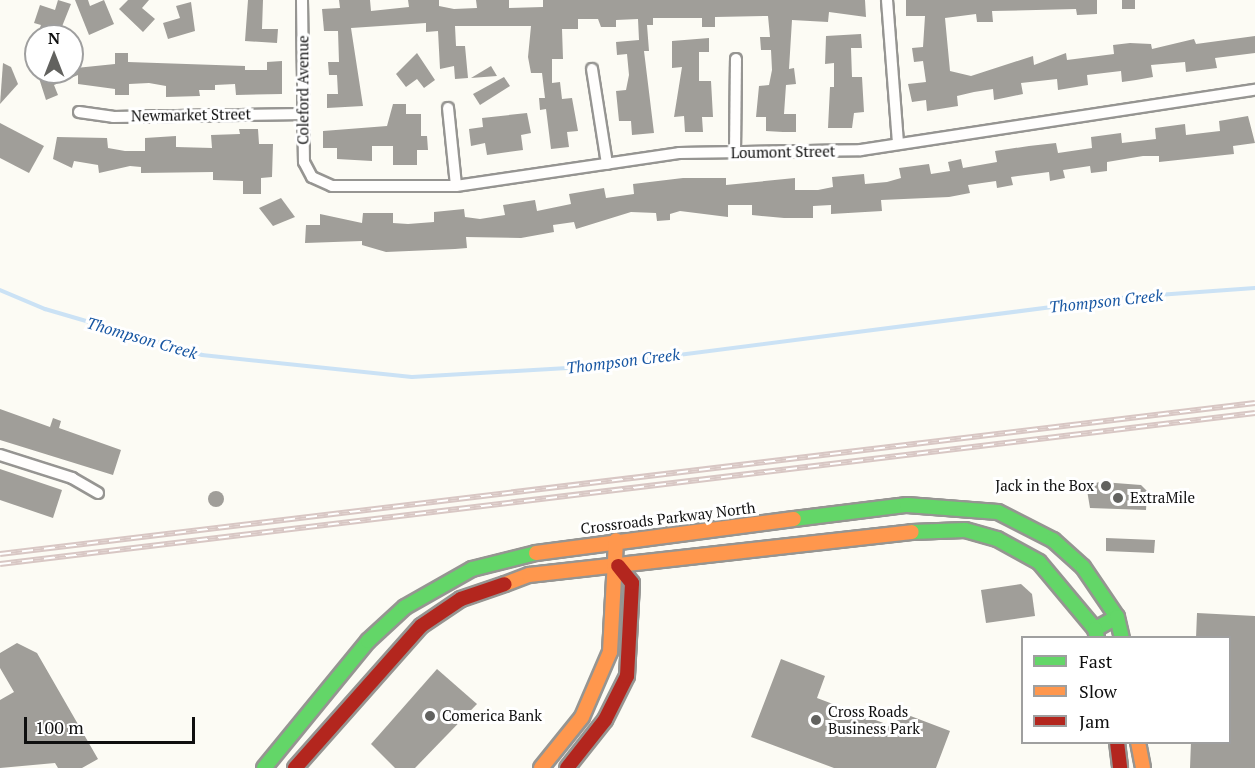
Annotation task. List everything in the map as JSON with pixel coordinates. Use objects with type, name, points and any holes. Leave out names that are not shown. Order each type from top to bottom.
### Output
[{"type":"main road","name":"Crossroads Parkway North","points":[[264,768],[368,641],[432,589],[497,561],[616,540],[942,503],[998,512],[1068,554],[1099,586],[1117,617],[1122,636]]},
{"type":"main road","points":[[817,516],[821,543]]},
{"type":"main road","points":[[295,768],[402,643],[439,612],[512,580],[926,530],[965,530],[997,539],[1039,562],[1068,591],[1096,633],[1117,617]]},
{"type":"main road","points":[[541,768],[598,688],[610,652],[611,587],[618,566],[616,540]]},
{"type":"main road","points":[[567,768],[605,720],[627,676],[632,583],[618,566]]},
{"type":"main road","points":[[432,589],[439,612]]},
{"type":"main road","points":[[1117,744],[1120,768]]},
{"type":"main road","points":[[1138,744],[1143,768]]},
{"type":"street","name":"Coleford Avenue","points":[[302,0],[304,162],[312,177]]},
{"type":"street","points":[[887,0],[898,144]]},
{"type":"street","points":[[735,153],[736,59]]},
{"type":"street","points":[[592,69],[607,164]]},
{"type":"street","name":"Loumont Street","points":[[312,177],[332,186],[456,186],[679,153],[818,152],[898,144],[1255,90]]},
{"type":"street","points":[[448,108],[456,186]]},
{"type":"street","name":"Newmarket Street","points":[[79,112],[113,117],[304,114]]},
{"type":"street","points":[[0,455],[72,478],[98,493]]},
{"type":"building","points":[[58,0],[71,4],[63,24],[34,23],[40,5],[55,10]]},
{"type":"building","points":[[75,0],[88,0],[90,6],[104,0],[114,24],[89,35]]},
{"type":"building","points":[[128,0],[149,0],[142,8],[155,19],[143,32],[119,9]]},
{"type":"building","points":[[248,0],[263,0],[262,29],[278,29],[277,43],[245,41]]},
{"type":"building","points":[[339,0],[370,0],[371,11],[409,7],[408,0],[439,0],[439,6],[454,9],[477,8],[476,0],[509,0],[509,8],[543,7],[543,0],[865,0],[866,17],[829,12],[828,22],[792,20],[789,69],[794,68],[796,84],[786,85],[784,114],[796,114],[796,132],[766,131],[766,117],[756,117],[759,86],[769,85],[772,70],[771,50],[761,50],[760,37],[770,37],[768,16],[715,17],[715,27],[702,27],[702,18],[653,18],[653,25],[647,25],[649,51],[644,51],[654,133],[632,135],[631,121],[619,121],[616,91],[626,90],[629,75],[627,54],[617,55],[616,42],[639,40],[638,19],[616,20],[616,27],[601,27],[598,19],[578,19],[578,29],[562,29],[563,59],[552,59],[552,83],[560,82],[562,99],[572,98],[578,131],[567,132],[569,147],[551,149],[546,109],[540,110],[539,98],[545,98],[542,73],[531,73],[528,57],[531,26],[455,26],[456,46],[465,46],[468,78],[455,79],[454,66],[440,69],[438,31],[426,32],[426,23],[351,28],[363,106],[327,108],[327,94],[338,94],[337,75],[329,75],[328,62],[339,62],[338,31],[324,31],[322,9],[340,8]]},
{"type":"building","points":[[906,0],[1097,0],[1097,14],[1077,15],[1076,9],[992,11],[993,22],[977,22],[976,14],[945,18],[950,71],[971,76],[1033,56],[1034,65],[1066,53],[1067,60],[1114,54],[1113,45],[1130,43],[1151,44],[1152,49],[1194,39],[1196,44],[1255,36],[1255,53],[1215,58],[1217,68],[1186,72],[1185,62],[1151,65],[1153,77],[1122,82],[1121,71],[1087,75],[1088,85],[1058,90],[1057,79],[1021,83],[1023,94],[994,100],[993,89],[974,92],[957,96],[958,106],[927,111],[926,100],[912,102],[908,84],[926,82],[923,61],[914,62],[912,48],[923,47],[925,16],[906,16]]},
{"type":"building","points":[[1122,0],[1135,0],[1135,9],[1122,9]]},
{"type":"building","points":[[191,2],[195,31],[168,39],[163,23],[180,18],[176,6]]},
{"type":"building","points":[[861,34],[862,48],[851,48],[852,77],[862,77],[864,112],[854,113],[852,128],[828,128],[830,87],[834,87],[834,63],[825,64],[826,36]]},
{"type":"building","points":[[709,38],[709,52],[699,52],[699,81],[711,81],[713,117],[702,117],[703,132],[685,132],[684,116],[674,117],[682,67],[672,68],[672,41]]},
{"type":"building","points":[[115,53],[128,53],[128,62],[245,66],[245,70],[267,70],[267,62],[282,61],[282,94],[236,95],[235,84],[215,85],[215,90],[199,90],[200,96],[166,97],[166,86],[149,83],[129,84],[129,95],[115,95],[115,89],[78,84],[84,84],[84,67],[115,64]]},
{"type":"building","points":[[417,53],[435,80],[424,88],[417,79],[406,87],[396,74]]},
{"type":"building","points":[[3,63],[11,67],[18,84],[0,104]]},
{"type":"building","points":[[491,66],[497,76],[471,78]]},
{"type":"building","points":[[504,77],[510,86],[480,105],[473,94]]},
{"type":"building","points":[[41,84],[56,84],[54,85],[58,95],[46,100]]},
{"type":"building","points":[[393,104],[406,104],[406,114],[421,114],[421,136],[427,136],[428,150],[417,150],[417,165],[393,165],[393,146],[372,146],[372,161],[337,159],[337,148],[323,148],[323,131],[387,126]]},
{"type":"building","points":[[527,113],[531,133],[521,135],[523,150],[487,155],[485,143],[471,146],[469,129],[483,127],[482,118]]},
{"type":"building","points":[[1248,116],[1255,143],[1233,146],[1234,154],[1159,162],[1159,156],[1143,156],[1107,162],[1107,171],[1091,173],[1090,166],[1063,170],[1065,178],[1050,181],[1049,172],[1011,177],[1013,185],[997,188],[996,181],[968,185],[970,193],[949,197],[881,200],[882,211],[831,214],[831,205],[813,206],[813,218],[784,218],[752,215],[752,205],[728,205],[728,217],[680,211],[670,214],[670,220],[657,221],[656,213],[631,212],[576,229],[574,222],[553,225],[554,232],[521,238],[466,237],[467,248],[386,252],[362,245],[362,241],[305,243],[306,225],[320,225],[320,214],[362,223],[363,213],[393,213],[393,223],[408,224],[434,222],[434,212],[464,209],[465,217],[480,219],[505,215],[503,205],[535,200],[537,211],[571,204],[569,194],[604,188],[606,198],[634,194],[633,184],[683,178],[726,178],[726,185],[795,178],[795,190],[818,190],[833,187],[832,177],[864,174],[865,184],[887,182],[901,178],[899,168],[929,164],[931,174],[950,171],[948,162],[961,159],[963,168],[997,162],[995,151],[1056,143],[1058,153],[1092,148],[1091,137],[1121,133],[1122,143],[1156,139],[1155,128],[1185,124],[1186,135],[1220,131],[1219,121]]},
{"type":"building","points":[[0,123],[44,146],[29,173],[0,158]]},
{"type":"building","points":[[239,129],[258,129],[259,144],[273,144],[272,177],[261,178],[261,194],[243,194],[243,181],[213,180],[213,172],[141,173],[141,167],[130,166],[99,173],[98,165],[74,161],[72,168],[53,159],[57,137],[107,138],[108,148],[145,151],[145,138],[176,136],[176,147],[212,148],[211,135],[240,134]]},
{"type":"building","points":[[281,198],[295,217],[273,226],[259,208]]},
{"type":"building","points":[[0,409],[50,427],[53,418],[61,421],[59,428],[121,450],[113,475],[0,440]]},
{"type":"building","points":[[0,469],[62,490],[53,518],[0,500]]},
{"type":"building","name":"ExtraMile","points":[[1102,482],[1141,485],[1147,491],[1146,510],[1090,508],[1086,484]]},
{"type":"building","points":[[216,491],[224,499],[216,507],[208,499]]},
{"type":"building","points":[[1106,538],[1155,540],[1154,553],[1106,551]]},
{"type":"building","points":[[1021,584],[1032,594],[1035,616],[986,623],[981,590]]},
{"type":"building","points":[[1197,613],[1255,616],[1255,768],[1190,768],[1191,744],[1231,744],[1231,636],[1196,636]]},
{"type":"building","points":[[17,643],[37,653],[98,759],[82,768],[58,768],[55,763],[0,768],[0,700],[14,692],[0,668],[0,653]]},
{"type":"building","name":"Cross Roads Business Park","points":[[781,659],[825,676],[817,698],[894,727],[900,712],[950,731],[936,768],[834,768],[751,737]]},
{"type":"building","name":"Comerica Bank","points":[[437,669],[477,704],[415,768],[395,768],[371,744]]},
{"type":"waterway","name":"Thompson Creek","points":[[0,290],[45,309],[202,355],[412,377],[585,367],[1130,297],[1255,288]]},
{"type":"railway","points":[[0,554],[1255,403]]},
{"type":"railway","points":[[0,564],[1255,413]]},
{"type":"traffic: fast","points":[[794,519],[907,505],[998,512],[1053,540],[1083,567],[1117,617],[1095,629],[1039,562],[997,539],[965,530],[912,532]]},
{"type":"traffic: fast","points":[[264,768],[368,641],[405,607],[472,569],[536,553]]},
{"type":"traffic: fast","points":[[1117,617],[1122,636]]},
{"type":"traffic: fast","points":[[1095,629],[1097,636]]},
{"type":"traffic: slow","points":[[536,553],[794,519]]},
{"type":"traffic: slow","points":[[505,584],[529,575],[912,532]]},
{"type":"traffic: slow","points":[[541,768],[582,717],[610,652],[616,540]]},
{"type":"traffic: slow","points":[[1138,744],[1143,768]]},
{"type":"traffic: jam","points":[[567,768],[605,720],[627,676],[632,583],[618,566]]},
{"type":"traffic: jam","points":[[295,768],[421,626],[461,599],[505,584]]},
{"type":"traffic: jam","points":[[1117,744],[1120,768]]},
{"type":"place","name":"Jack in the Box","points":[[1106,486]]},
{"type":"place","name":"ExtraMile","points":[[1118,498]]},
{"type":"place","name":"Comerica Bank","points":[[430,716]]},
{"type":"place","name":"Cross Roads Business Park","points":[[816,720]]}]
